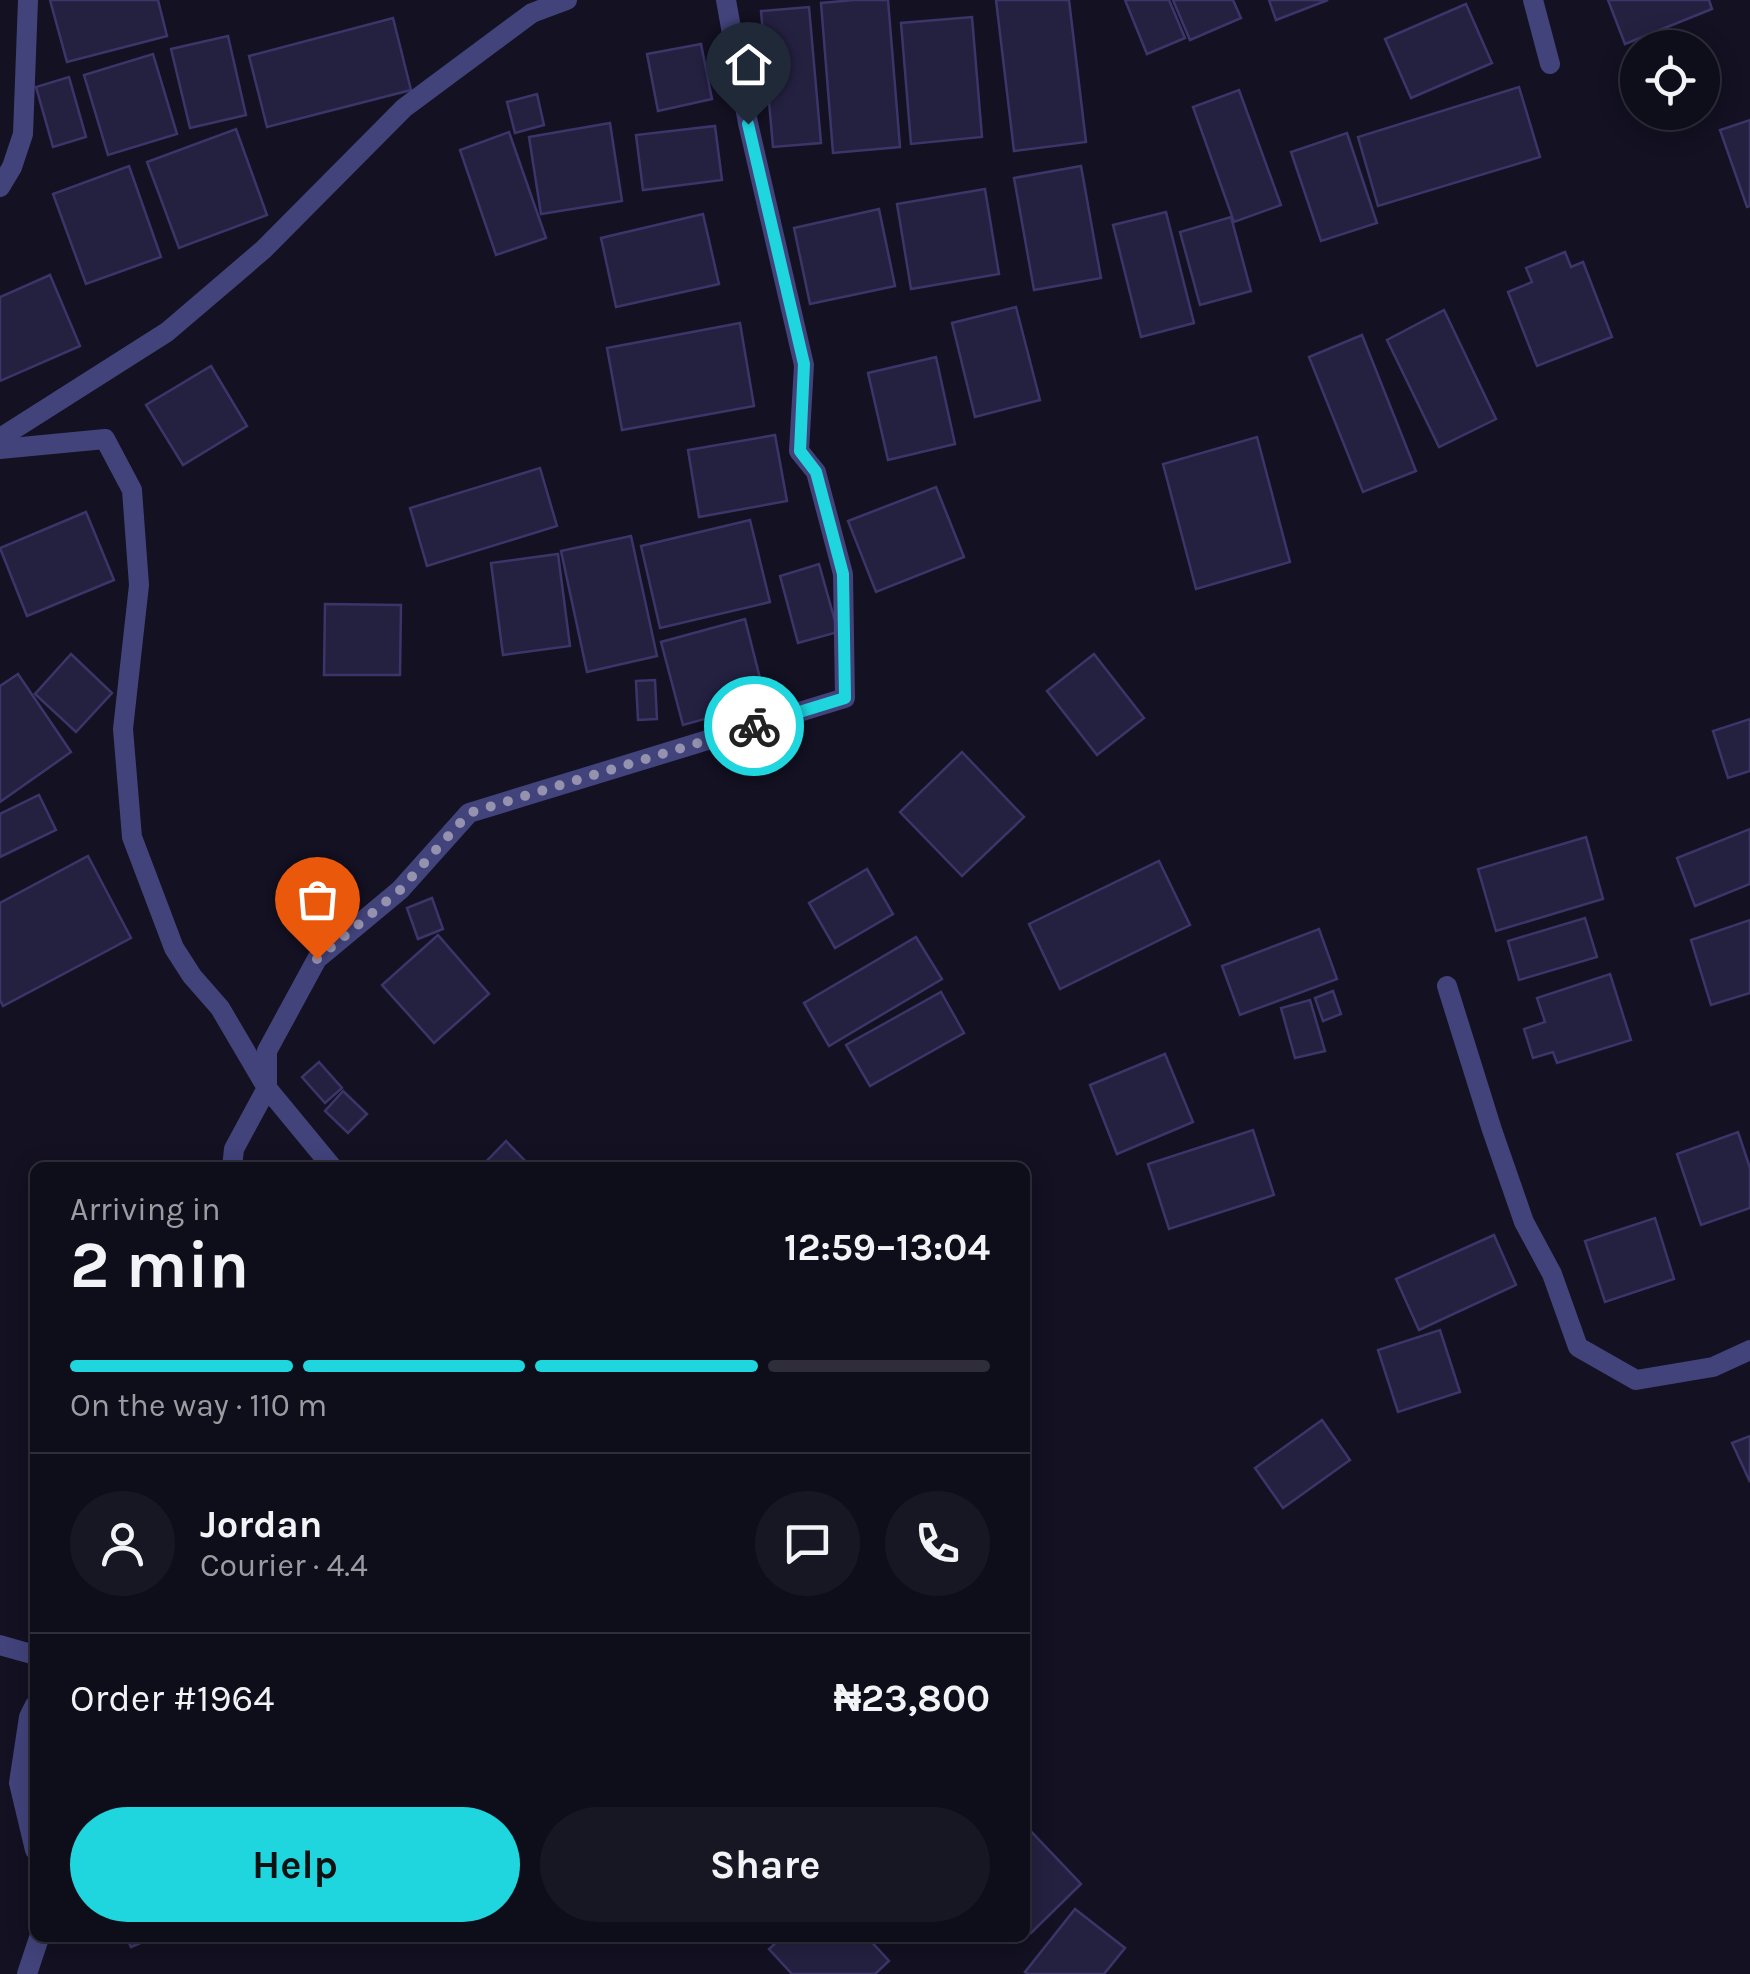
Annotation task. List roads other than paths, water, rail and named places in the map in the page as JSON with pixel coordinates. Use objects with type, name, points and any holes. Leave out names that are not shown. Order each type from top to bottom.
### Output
[{"type":"street","points":[[0,187],[12,167],[23,134],[28,0]]},
{"type":"street","points":[[0,438],[167,332],[263,250],[404,108],[532,12],[566,0]]},
{"type":"street","points":[[233,1162],[234,1150],[267,1088],[266,1052],[317,959],[400,890],[469,813],[845,698],[843,574],[816,472],[800,451],[804,364],[748,124],[726,0]]},
{"type":"street","points":[[1533,0],[1550,64]]},
{"type":"street","points":[[0,449],[105,439],[132,490],[140,585],[123,729],[132,837],[174,948],[220,1008],[267,1088],[328,1162]]},
{"type":"street","points":[[1447,986],[1524,1222],[1552,1274],[1578,1347],[1636,1380],[1714,1367],[1750,1350]]},
{"type":"street","points":[[0,1645],[30,1654]]},
{"type":"street","points":[[30,1716],[19,1783],[30,1829]]},
{"type":"street","points":[[27,1974],[38,1942]]}]
